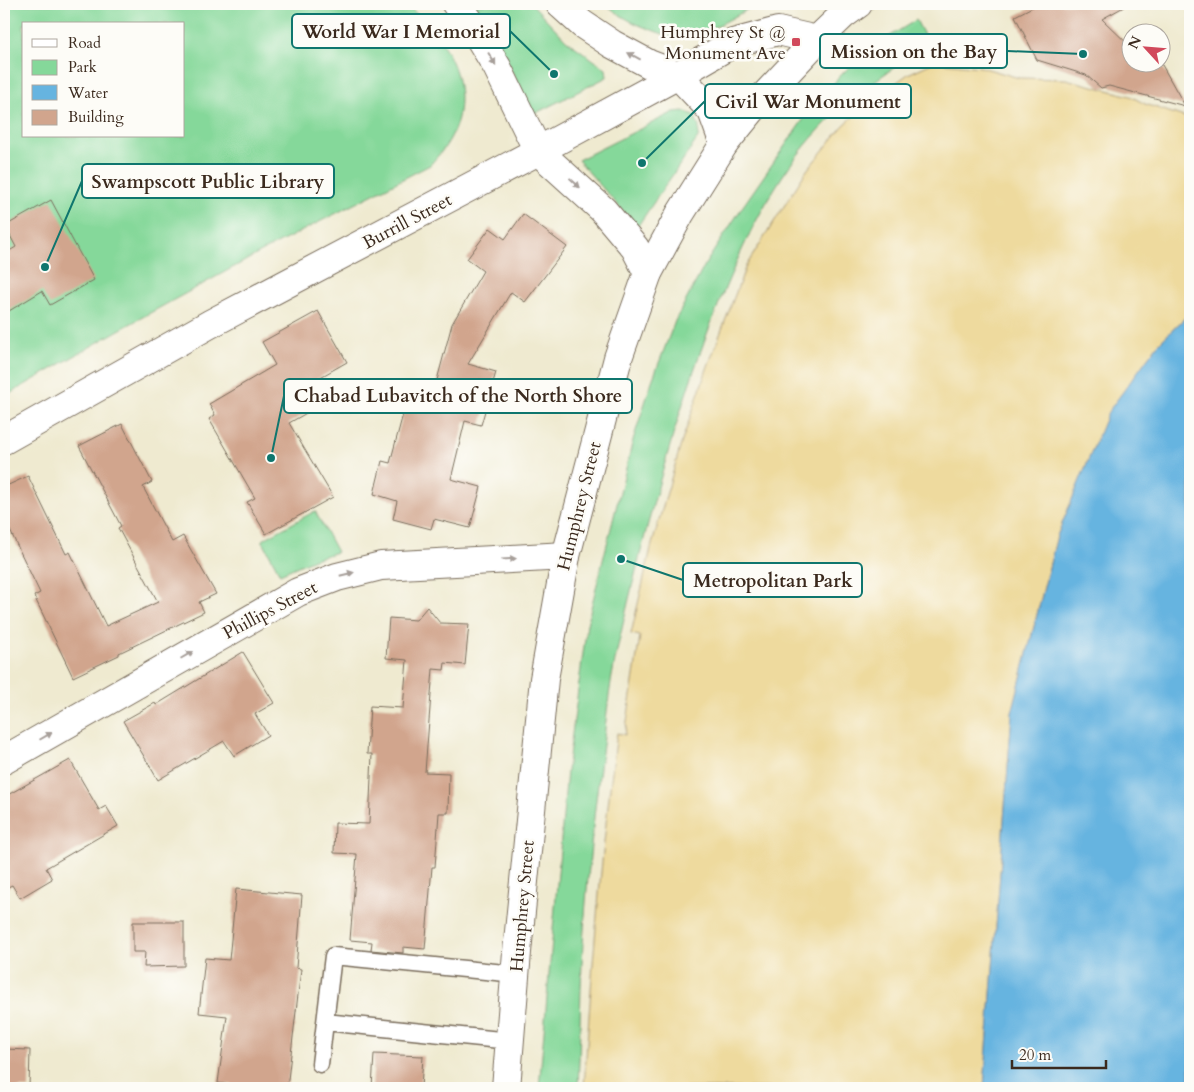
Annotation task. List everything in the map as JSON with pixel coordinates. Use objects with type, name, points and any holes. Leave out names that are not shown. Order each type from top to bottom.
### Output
[{"type":"street","points":[[456,4],[468,19],[497,67],[538,151],[603,210],[635,248],[648,273]]},
{"type":"street","points":[[560,4],[582,24],[612,44],[649,64],[678,75],[712,111],[724,144]]},
{"type":"street","name":"Humphrey Street","points":[[506,1088],[544,679],[566,556],[618,358],[648,273],[680,214],[724,144],[755,106],[817,40],[843,15],[858,4]]},
{"type":"street","name":"Burrill Street","points":[[4,440],[210,324],[538,151],[733,43],[778,31],[817,40]]},
{"type":"street","name":"Phillips Street","points":[[4,760],[298,592],[337,577],[381,566],[566,556]]},
{"type":"lane","points":[[320,1064],[333,956],[516,974]]},
{"type":"lane","points":[[325,1022],[510,1041]]},
{"type":"green space","points":[[9,4],[407,4],[437,36],[456,72],[460,98],[457,123],[452,135],[430,165],[265,250],[119,330],[4,397],[4,7]]},
{"type":"green space","points":[[474,4],[532,4],[566,40],[606,69],[607,77],[536,113],[532,112],[489,26]]},
{"type":"green space","points":[[606,4],[757,4],[710,29],[689,36],[679,37],[664,34],[637,24],[621,16]]},
{"type":"green space","points":[[916,20],[930,46],[896,66],[847,103],[818,131],[789,166],[761,211],[737,260],[698,358],[674,431],[646,531],[612,676],[596,799],[588,880],[582,962],[578,1088],[539,1088],[567,771],[587,624],[633,440],[652,381],[675,321],[706,263],[812,107],[844,72],[874,46]]},
{"type":"green space","points":[[683,111],[694,115],[699,127],[698,138],[637,227],[578,160],[674,112]]},
{"type":"green space","points":[[315,511],[337,552],[314,559],[280,574],[262,540]]},
{"type":"sand","points":[[934,62],[981,67],[1019,78],[1066,79],[1130,96],[1145,104],[1190,119],[1190,313],[1158,344],[1108,413],[1057,536],[1012,713],[984,1088],[584,1088],[590,999],[611,777],[617,733],[625,735],[640,636],[631,634],[651,548],[682,441],[746,266],[807,170],[843,126],[865,106],[908,74]]},
{"type":"water","points":[[1190,313],[1190,1088],[984,1088],[1012,713],[1057,536],[1108,412],[1158,344]]},
{"type":"building","points":[[1038,4],[1129,4],[1102,19],[1122,38],[1122,72],[1166,72],[1185,106],[1109,86],[1101,88],[1086,75],[1037,60],[1015,16]]},
{"type":"building","points":[[51,200],[94,280],[50,305],[42,291],[4,314],[4,254],[16,247],[5,226]]},
{"type":"building","points":[[523,214],[567,247],[525,302],[511,292],[468,364],[496,372],[481,425],[465,421],[451,479],[481,487],[470,528],[434,519],[431,529],[393,519],[397,501],[374,494],[382,461],[390,463],[407,399],[420,402],[422,396],[432,399],[452,324],[483,271],[467,259],[490,228],[505,239]]},
{"type":"building","points":[[318,311],[347,362],[317,379],[329,400],[289,423],[333,497],[266,534],[247,502],[255,498],[209,419],[215,415],[209,404],[275,365],[262,342]]},
{"type":"building","points":[[122,424],[152,482],[143,487],[172,542],[183,536],[216,594],[199,602],[204,612],[73,677],[34,596],[40,593],[4,518],[4,487],[28,476],[66,554],[70,552],[106,626],[158,602],[118,528],[121,526],[79,446]]},
{"type":"building","points":[[427,607],[440,623],[469,624],[465,665],[445,663],[444,670],[433,669],[425,772],[449,773],[448,813],[439,813],[435,867],[432,867],[425,949],[403,947],[403,953],[371,950],[372,942],[350,940],[357,854],[334,853],[335,823],[369,824],[372,754],[367,754],[370,706],[403,708],[407,660],[386,658],[389,618],[416,620]]},
{"type":"building","points":[[243,652],[274,703],[255,714],[268,735],[234,756],[224,741],[158,780],[123,721],[155,703],[156,705]]},
{"type":"building","points":[[70,760],[99,810],[106,806],[118,826],[46,868],[52,879],[20,898],[12,885],[4,889],[4,797]]},
{"type":"building","points":[[236,889],[302,895],[296,968],[301,969],[287,1088],[254,1088],[218,1083],[227,1016],[199,1013],[205,958],[229,960]]},
{"type":"building","points":[[133,922],[184,922],[184,966],[144,967],[145,952],[133,952]]},
{"type":"building","points":[[4,1049],[30,1050],[29,1088],[4,1088]]},
{"type":"building","points":[[374,1054],[423,1056],[421,1088],[372,1088]]},
{"type":"place","name":"Humphrey St @ Monument Ave","points":[[796,42]]},
{"type":"place","name":"Mission on the Bay","points":[[1083,54]]},
{"type":"place","name":"World War I Memorial","points":[[554,74]]},
{"type":"place","name":"Civil War Monument","points":[[642,163]]},
{"type":"place","name":"Swampscott Public Library","points":[[45,267]]},
{"type":"place","name":"Chabad Lubavitch of the North Shore","points":[[271,458]]},
{"type":"place","name":"Metropolitan Park","points":[[621,559]]}]
